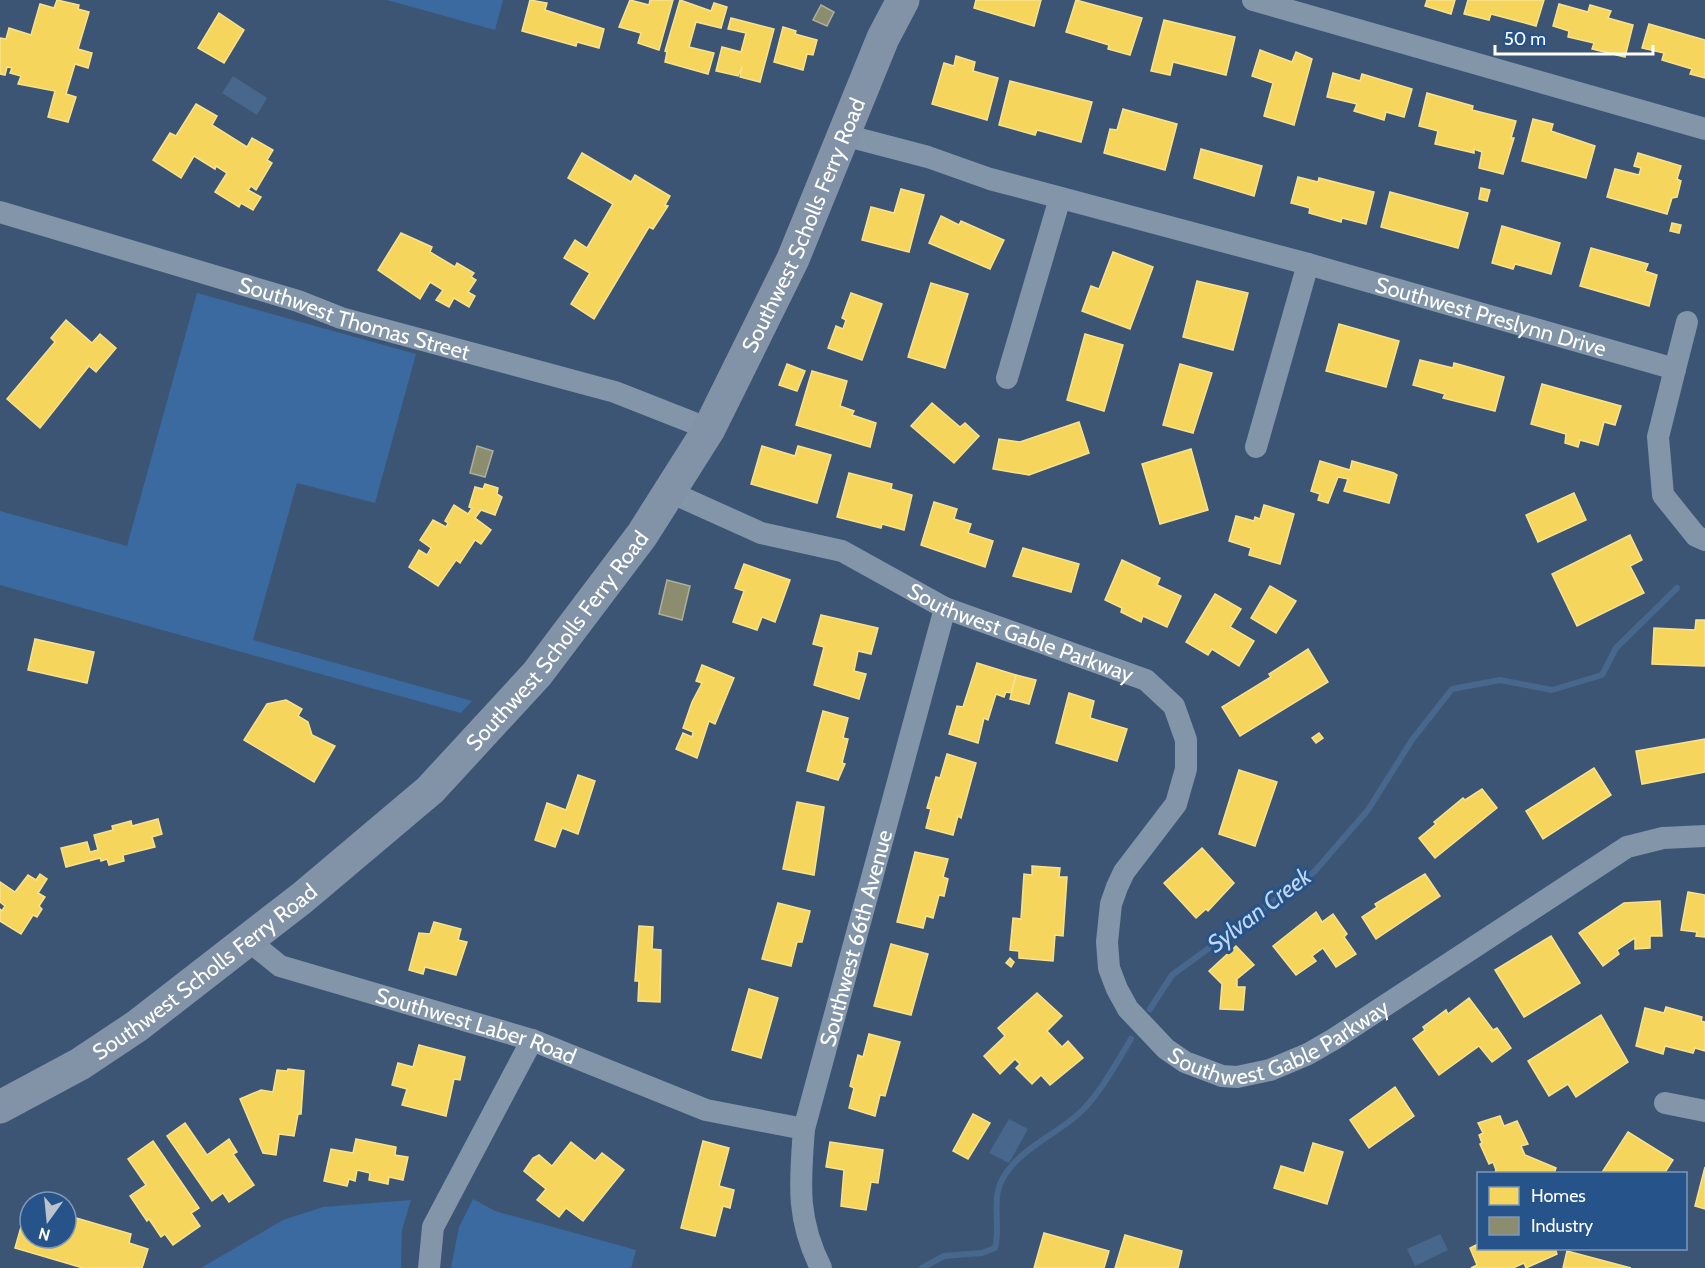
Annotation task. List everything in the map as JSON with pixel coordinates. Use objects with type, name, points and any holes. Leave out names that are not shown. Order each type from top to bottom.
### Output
[{"type":"main road","name":"Southwest Scholls Ferry Road","points":[[0,1107],[47,1083],[119,1039],[248,940],[353,855],[430,790],[467,753],[572,631],[636,545],[709,429],[789,268],[883,38],[903,0]]},
{"type":"street","points":[[1253,0],[1705,129]]},
{"type":"street","name":"Southwest Preslynn Drive","points":[[844,135],[1060,198],[1308,264],[1675,369]]},
{"type":"street","points":[[1007,378],[1060,198]]},
{"type":"street","name":"Southwest Thomas Street","points":[[0,212],[298,301],[341,318],[615,392],[709,429]]},
{"type":"street","points":[[1256,447],[1308,264]]},
{"type":"street","points":[[1687,322],[1659,437],[1663,495],[1696,536],[1705,540]]},
{"type":"street","name":"Southwest Gable Parkway","points":[[670,492],[761,533],[842,550],[945,608],[1146,680],[1174,706],[1186,740],[1186,769],[1176,804],[1124,872],[1117,887],[1109,923],[1109,968],[1128,1009],[1166,1049],[1185,1062],[1222,1076],[1251,1076],[1308,1054],[1627,847],[1663,838],[1705,836]]},
{"type":"street","name":"Southwest 66th Avenue","points":[[821,1268],[808,1242],[799,1191],[804,1129],[945,608]]},
{"type":"street","name":"Southwest Laber Road","points":[[248,940],[280,966],[532,1040],[706,1110],[804,1129]]},
{"type":"street","points":[[429,1268],[433,1227],[532,1040]]},
{"type":"street","points":[[1665,1103],[1705,1111]]},
{"type":"shaded area","points":[[387,0],[503,0],[495,30]]},
{"type":"shaded area","points":[[233,76],[267,98],[257,115],[222,93]]},
{"type":"shaded area","points":[[197,293],[416,354],[375,503],[297,483],[253,640],[472,701],[461,713],[0,585],[0,511],[127,546]]},
{"type":"shaded area","points":[[1009,1119],[1028,1129],[1009,1163],[989,1153]]},
{"type":"shaded area","points":[[473,1199],[495,1211],[636,1250],[631,1268],[451,1268],[459,1227]]},
{"type":"shaded area","points":[[411,1200],[402,1230],[401,1268],[201,1268],[283,1220],[323,1207]]},
{"type":"shaded area","points":[[1440,1234],[1448,1250],[1415,1266],[1407,1249]]},
{"type":"building: Homes","points":[[57,0],[79,5],[78,9],[89,12],[78,49],[92,53],[88,68],[75,64],[66,94],[76,97],[68,122],[48,117],[55,91],[18,84],[21,76],[10,73],[12,68],[7,67],[5,75],[0,74],[0,38],[6,39],[9,28],[31,35],[40,4],[54,8]]},
{"type":"building: Homes","points":[[530,0],[547,3],[545,10],[604,29],[599,48],[577,42],[576,46],[522,31]]},
{"type":"building: Homes","points":[[630,0],[649,5],[650,0],[673,0],[659,50],[638,43],[641,33],[619,27]]},
{"type":"building: Homes","points":[[680,0],[711,11],[714,3],[727,7],[721,28],[696,22],[689,47],[714,53],[708,74],[665,62],[667,52],[665,51]]},
{"type":"building: Homes","points":[[976,0],[1041,0],[1034,26],[974,8]]},
{"type":"building: Homes","points":[[1076,0],[1142,18],[1130,55],[1108,49],[1109,45],[1066,32]]},
{"type":"building: Homes","points":[[1427,0],[1455,0],[1451,14],[1425,6]]},
{"type":"building: Homes","points":[[1468,0],[1544,0],[1536,26],[1491,14],[1489,20],[1464,14]]},
{"type":"building: Homes","points":[[1559,4],[1588,12],[1590,5],[1611,11],[1608,18],[1633,25],[1625,57],[1592,49],[1594,43],[1568,37],[1569,31],[1553,26]]},
{"type":"building: Homes","points":[[219,13],[244,30],[224,63],[198,48]]},
{"type":"building: Homes","points":[[731,18],[774,29],[760,82],[740,77],[742,67],[738,76],[716,71],[722,47],[741,52],[746,33],[728,29]]},
{"type":"building: Homes","points":[[1164,20],[1235,37],[1226,75],[1173,62],[1170,75],[1151,71]]},
{"type":"building: Homes","points":[[1649,24],[1705,40],[1705,78],[1690,74],[1692,69],[1662,60],[1664,53],[1642,48]]},
{"type":"building: Homes","points":[[783,27],[796,31],[795,34],[817,40],[813,55],[807,54],[803,70],[774,62]]},
{"type":"building: Homes","points":[[1260,50],[1292,62],[1296,52],[1312,59],[1294,125],[1264,116],[1273,83],[1252,76]]},
{"type":"building: Homes","points":[[956,56],[975,62],[973,71],[998,78],[987,120],[932,104],[944,63],[954,66]]},
{"type":"building: Homes","points":[[1333,73],[1360,81],[1362,74],[1412,89],[1404,117],[1386,112],[1384,120],[1354,111],[1357,104],[1327,97]]},
{"type":"building: Homes","points":[[1010,81],[1092,102],[1081,142],[1037,130],[1035,135],[999,125]]},
{"type":"building: Homes","points":[[1427,93],[1473,106],[1472,110],[1516,121],[1511,138],[1514,138],[1503,174],[1479,168],[1482,152],[1474,149],[1474,153],[1435,144],[1438,131],[1419,126]]},
{"type":"building: Homes","points":[[196,104],[217,116],[212,125],[247,147],[252,138],[273,150],[267,160],[272,163],[256,190],[251,186],[248,190],[261,197],[253,210],[241,203],[239,207],[215,192],[227,173],[216,166],[215,169],[194,156],[181,178],[153,160],[170,133],[176,136]]},
{"type":"building: Homes","points":[[1123,109],[1177,124],[1165,170],[1104,153],[1110,129],[1117,130]]},
{"type":"building: Homes","points":[[1533,119],[1553,124],[1551,131],[1595,146],[1586,178],[1522,161]]},
{"type":"building: Homes","points":[[1201,149],[1262,166],[1254,196],[1194,178]]},
{"type":"building: Homes","points":[[582,153],[631,182],[635,175],[670,196],[665,205],[668,206],[653,229],[649,227],[594,319],[571,304],[590,273],[564,258],[575,240],[587,248],[613,204],[568,178]]},
{"type":"building: Homes","points":[[1638,153],[1681,166],[1677,179],[1681,181],[1677,197],[1672,198],[1667,214],[1607,197],[1615,169],[1639,175],[1641,168],[1634,166]]},
{"type":"building: Homes","points":[[1298,177],[1318,182],[1319,178],[1374,192],[1366,224],[1342,218],[1341,222],[1309,213],[1310,208],[1291,203]]},
{"type":"building: Homes","points":[[1481,188],[1490,190],[1487,201],[1479,199]]},
{"type":"building: Homes","points":[[901,189],[924,195],[909,252],[862,240],[871,207],[894,213]]},
{"type":"building: Homes","points":[[1390,192],[1468,213],[1458,248],[1381,227]]},
{"type":"building: Homes","points":[[941,216],[959,225],[961,221],[1004,240],[990,269],[929,243]]},
{"type":"building: Homes","points":[[1672,223],[1681,225],[1679,233],[1670,231]]},
{"type":"building: Homes","points":[[1502,226],[1560,243],[1551,274],[1515,264],[1513,269],[1492,263]]},
{"type":"building: Homes","points":[[401,233],[432,247],[430,252],[455,267],[457,263],[474,273],[471,277],[476,280],[468,292],[475,296],[469,307],[454,298],[449,307],[436,300],[443,290],[430,282],[420,299],[378,270]]},
{"type":"building: Homes","points":[[1591,248],[1648,264],[1645,271],[1657,275],[1649,306],[1580,286]]},
{"type":"building: Homes","points":[[1113,252],[1153,267],[1130,329],[1082,311],[1091,286],[1099,289]]},
{"type":"building: Homes","points":[[1197,281],[1248,293],[1233,350],[1183,337]]},
{"type":"building: Homes","points":[[931,283],[968,294],[945,368],[908,357]]},
{"type":"building: Homes","points":[[851,293],[882,304],[862,360],[828,348],[836,326],[843,329],[846,320],[842,318]]},
{"type":"building: Homes","points":[[66,320],[92,343],[100,334],[116,348],[96,372],[89,366],[40,428],[7,399],[55,342],[51,338]]},
{"type":"building: Homes","points":[[1339,324],[1399,341],[1386,387],[1326,371]]},
{"type":"building: Homes","points":[[1085,334],[1123,345],[1104,411],[1067,400]]},
{"type":"building: Homes","points":[[1420,360],[1453,368],[1454,363],[1504,377],[1495,411],[1443,398],[1445,394],[1413,385]]},
{"type":"building: Homes","points":[[787,364],[805,371],[797,391],[779,385]]},
{"type":"building: Homes","points":[[1180,364],[1212,373],[1193,433],[1163,425]]},
{"type":"building: Homes","points":[[812,371],[847,381],[840,406],[854,411],[852,415],[876,423],[870,447],[796,425]]},
{"type":"building: Homes","points":[[1542,384],[1621,406],[1615,425],[1604,422],[1598,445],[1580,440],[1578,447],[1565,443],[1566,434],[1531,424]]},
{"type":"building: Homes","points":[[932,403],[960,427],[965,423],[979,436],[954,463],[911,426]]},
{"type":"building: Homes","points":[[1079,422],[1089,453],[1029,475],[993,469],[999,439],[1020,442]]},
{"type":"building: Homes","points":[[762,446],[795,456],[798,446],[831,455],[817,503],[751,484]]},
{"type":"building: Homes","points":[[1191,449],[1208,510],[1160,524],[1142,464]]},
{"type":"building: Homes","points":[[1320,461],[1350,470],[1352,461],[1394,473],[1397,475],[1389,503],[1344,491],[1348,479],[1338,477],[1328,503],[1318,500],[1320,494],[1311,491]]},
{"type":"building: Homes","points":[[849,473],[892,484],[891,489],[912,495],[904,530],[882,524],[881,528],[837,517]]},
{"type":"building: Homes","points":[[485,484],[498,488],[497,494],[502,497],[495,515],[481,510],[475,518],[491,530],[481,544],[475,540],[460,563],[456,560],[438,586],[409,567],[419,550],[427,555],[431,548],[420,540],[433,520],[446,527],[448,523],[445,521],[454,505],[468,514],[472,508],[469,507],[475,487],[483,489]]},
{"type":"building: Homes","points":[[1574,493],[1586,520],[1538,542],[1526,515]]},
{"type":"building: Homes","points":[[934,502],[957,509],[954,519],[971,524],[968,533],[993,541],[985,567],[921,545]]},
{"type":"building: Homes","points":[[1264,505],[1294,514],[1280,564],[1249,555],[1251,548],[1229,541],[1236,516],[1254,521],[1255,517],[1260,519]]},
{"type":"building: Homes","points":[[1630,535],[1642,560],[1630,566],[1644,593],[1577,626],[1552,574]]},
{"type":"building: Homes","points":[[1023,548],[1079,564],[1071,592],[1013,576]]},
{"type":"building: Homes","points":[[1122,560],[1160,578],[1157,585],[1181,596],[1167,627],[1143,616],[1141,622],[1121,612],[1122,608],[1105,600]]},
{"type":"building: Homes","points":[[744,564],[790,580],[775,622],[762,617],[757,630],[733,622],[744,591],[735,588]]},
{"type":"building: Homes","points":[[1270,586],[1296,601],[1276,633],[1251,618]]},
{"type":"building: Homes","points":[[1215,594],[1241,609],[1230,627],[1254,641],[1239,666],[1212,649],[1208,655],[1186,642]]},
{"type":"building: Homes","points":[[821,615],[878,628],[871,654],[858,651],[854,671],[866,674],[859,699],[814,685],[824,647],[813,644]]},
{"type":"building: Homes","points":[[1696,620],[1705,620],[1705,666],[1652,664],[1654,628],[1695,630]]},
{"type":"building: Homes","points":[[35,639],[94,652],[87,683],[28,670]]},
{"type":"building: Homes","points":[[1308,649],[1328,682],[1240,736],[1222,707],[1271,677],[1269,674]]},
{"type":"building: Homes","points":[[977,663],[1016,675],[1011,693],[1006,692],[1004,697],[996,694],[988,720],[984,718],[978,743],[949,734],[957,706],[963,707]]},
{"type":"building: Homes","points":[[702,665],[734,678],[715,724],[709,721],[697,758],[676,749],[683,733],[692,737],[693,732],[683,728],[692,702],[702,683],[696,681]]},
{"type":"building: Homes","points":[[1016,675],[1036,680],[1029,704],[1010,699]]},
{"type":"building: Homes","points":[[1069,693],[1094,701],[1090,718],[1127,729],[1117,761],[1056,743]]},
{"type":"building: Homes","points":[[286,700],[302,709],[298,716],[308,722],[312,735],[335,746],[314,782],[244,740],[267,704]]},
{"type":"building: Homes","points":[[823,711],[848,718],[843,738],[848,739],[842,763],[845,764],[838,780],[807,771]]},
{"type":"building: Homes","points":[[1319,733],[1323,738],[1316,743],[1312,738]]},
{"type":"building: Homes","points":[[1705,739],[1705,772],[1642,784],[1636,751]]},
{"type":"building: Homes","points":[[947,754],[976,763],[961,818],[958,816],[953,835],[926,828],[931,809],[927,808],[936,777],[940,778]]},
{"type":"building: Homes","points":[[1594,768],[1611,795],[1543,839],[1526,811]]},
{"type":"building: Homes","points":[[1239,770],[1277,782],[1255,846],[1219,834]]},
{"type":"building: Homes","points":[[578,775],[595,781],[578,834],[562,828],[555,847],[535,840],[547,803],[566,810]]},
{"type":"building: Homes","points":[[1482,789],[1497,808],[1435,858],[1419,838],[1463,798],[1465,800]]},
{"type":"building: Homes","points":[[797,802],[824,807],[814,875],[783,869]]},
{"type":"building: Homes","points":[[158,819],[162,834],[152,837],[155,847],[123,855],[124,861],[109,865],[107,859],[101,861],[100,858],[66,867],[61,848],[87,842],[90,852],[98,850],[94,835],[113,830],[112,826],[131,821],[132,826]]},
{"type":"building: Homes","points":[[1202,848],[1234,883],[1208,911],[1206,909],[1196,918],[1164,883]]},
{"type":"building: Homes","points":[[915,852],[948,859],[943,877],[948,879],[944,896],[939,895],[933,918],[926,916],[923,928],[897,922]]},
{"type":"building: Homes","points":[[1032,866],[1060,868],[1059,877],[1067,877],[1063,936],[1055,935],[1053,961],[1019,958],[1019,951],[1010,950],[1013,918],[1021,919],[1024,874],[1032,875]]},
{"type":"building: Homes","points":[[40,874],[47,879],[38,893],[45,897],[39,906],[42,909],[37,917],[33,915],[21,934],[0,921],[0,909],[2,911],[5,906],[0,902],[0,882],[15,892],[28,875],[36,880]]},
{"type":"building: Homes","points":[[1425,874],[1440,896],[1376,939],[1362,917],[1377,907],[1375,904]]},
{"type":"building: Homes","points":[[1688,892],[1705,895],[1705,937],[1696,936],[1697,932],[1681,930]]},
{"type":"building: Homes","points":[[1660,901],[1662,936],[1650,936],[1650,948],[1635,949],[1635,938],[1617,950],[1619,954],[1603,966],[1579,933],[1624,903]]},
{"type":"building: Homes","points":[[778,903],[810,911],[802,942],[797,942],[791,966],[762,959]]},
{"type":"building: Homes","points":[[1316,912],[1322,922],[1333,914],[1347,934],[1344,937],[1356,954],[1336,967],[1323,948],[1312,956],[1316,961],[1296,975],[1273,946]]},
{"type":"building: Homes","points":[[434,922],[461,929],[458,940],[467,942],[456,975],[425,967],[423,974],[409,970],[419,933],[430,934]]},
{"type":"building: Homes","points":[[639,926],[653,927],[652,949],[661,950],[660,1002],[638,1001],[639,981],[635,981]]},
{"type":"building: Homes","points":[[1551,936],[1580,983],[1524,1017],[1495,970]]},
{"type":"building: Homes","points":[[891,944],[928,954],[911,1015],[874,1006]]},
{"type":"building: Homes","points":[[1236,946],[1254,965],[1237,979],[1237,987],[1245,987],[1243,1010],[1220,1009],[1222,984],[1209,971]]},
{"type":"building: Homes","points":[[1010,958],[1014,962],[1011,967],[1006,963]]},
{"type":"building: Homes","points":[[749,989],[778,998],[761,1058],[732,1050]]},
{"type":"building: Homes","points":[[1037,993],[1062,1016],[1047,1031],[1062,1047],[1068,1041],[1083,1058],[1050,1085],[1041,1075],[1032,1084],[1016,1068],[1020,1064],[1015,1059],[1000,1074],[984,1056],[1005,1036],[998,1028]]},
{"type":"building: Homes","points":[[1469,998],[1493,1030],[1497,1028],[1511,1048],[1492,1062],[1479,1046],[1439,1075],[1413,1039],[1425,1030],[1423,1027],[1446,1010],[1448,1014]]},
{"type":"building: Homes","points":[[1666,1007],[1702,1017],[1701,1021],[1705,1022],[1705,1051],[1695,1048],[1693,1053],[1665,1046],[1663,1054],[1636,1046],[1645,1008],[1664,1013]]},
{"type":"building: Homes","points":[[1601,1015],[1628,1062],[1576,1097],[1568,1084],[1549,1096],[1528,1061]]},
{"type":"building: Homes","points":[[869,1034],[900,1042],[885,1096],[880,1095],[875,1116],[849,1108],[854,1088],[850,1086],[858,1055],[863,1057]]},
{"type":"building: Homes","points":[[419,1045],[465,1057],[460,1080],[454,1079],[446,1116],[402,1105],[407,1089],[392,1085],[398,1063],[413,1067]]},
{"type":"building: Homes","points":[[288,1069],[304,1071],[301,1114],[298,1114],[294,1136],[279,1134],[276,1155],[263,1153],[240,1099],[261,1090],[273,1092],[277,1070],[287,1071]]},
{"type":"building: Homes","points":[[1395,1087],[1414,1116],[1369,1148],[1350,1120]]},
{"type":"building: Homes","points":[[973,1114],[990,1123],[968,1159],[953,1151]]},
{"type":"building: Homes","points":[[1500,1116],[1504,1126],[1517,1121],[1528,1144],[1521,1146],[1525,1155],[1556,1168],[1555,1172],[1495,1172],[1493,1162],[1489,1164],[1480,1144],[1482,1143],[1479,1135],[1483,1133],[1478,1123]]},
{"type":"building: Homes","points":[[185,1123],[207,1155],[229,1139],[237,1152],[233,1154],[254,1185],[229,1202],[223,1193],[212,1201],[167,1136]]},
{"type":"building: Homes","points":[[1628,1132],[1673,1160],[1665,1172],[1602,1172]]},
{"type":"building: Homes","points":[[356,1139],[396,1147],[395,1155],[408,1157],[403,1180],[389,1177],[388,1184],[369,1180],[370,1173],[357,1170],[355,1181],[349,1179],[347,1186],[324,1181],[331,1149],[353,1153]]},
{"type":"building: Homes","points":[[153,1141],[199,1208],[191,1213],[200,1226],[173,1245],[165,1234],[161,1237],[130,1196],[146,1185],[128,1159]]},
{"type":"building: Homes","points":[[703,1141],[729,1148],[719,1186],[734,1190],[730,1208],[723,1206],[715,1236],[681,1228]]},
{"type":"building: Homes","points":[[571,1142],[595,1161],[602,1153],[624,1170],[583,1221],[566,1208],[559,1217],[537,1200],[546,1189],[524,1171],[533,1158],[539,1155],[552,1166]]},
{"type":"building: Homes","points":[[830,1142],[883,1150],[878,1183],[871,1182],[866,1210],[841,1206],[844,1170],[826,1167]]},
{"type":"building: Homes","points":[[1313,1143],[1343,1152],[1327,1204],[1274,1188],[1281,1166],[1304,1173]]},
{"type":"building: Homes","points":[[1705,1167],[1705,1209],[1695,1206]]},
{"type":"building: Homes","points":[[78,1219],[131,1234],[129,1243],[148,1249],[142,1268],[83,1268],[22,1250],[78,1250]]},
{"type":"building: Homes","points":[[1044,1233],[1109,1251],[1104,1268],[1034,1268]]},
{"type":"building: Homes","points":[[1125,1235],[1182,1251],[1178,1268],[1115,1268]]},
{"type":"building: Homes","points":[[1477,1244],[1477,1250],[1556,1250],[1557,1254],[1526,1268],[1524,1263],[1513,1268],[1471,1268],[1477,1265],[1470,1248]]},
{"type":"building: Homes","points":[[1567,1251],[1631,1268],[1563,1268]]},
{"type":"building: Industry","points":[[821,5],[834,12],[827,26],[813,20]]},
{"type":"building: Industry","points":[[477,446],[493,451],[485,477],[470,473]]},
{"type":"building: Industry","points":[[667,580],[690,586],[682,620],[659,614]]},
{"type":"waterway","points":[[1150,1009],[1172,975],[1314,872],[1368,810],[1412,740],[1452,689],[1500,680],[1552,690],[1602,675],[1616,648],[1677,588]]},
{"type":"waterway","name":"Sylvan Creek","points":[[922,1268],[944,1256],[982,1253],[995,1248],[997,1196],[1008,1170],[1025,1153],[1084,1109],[1106,1080],[1131,1039]]}]
